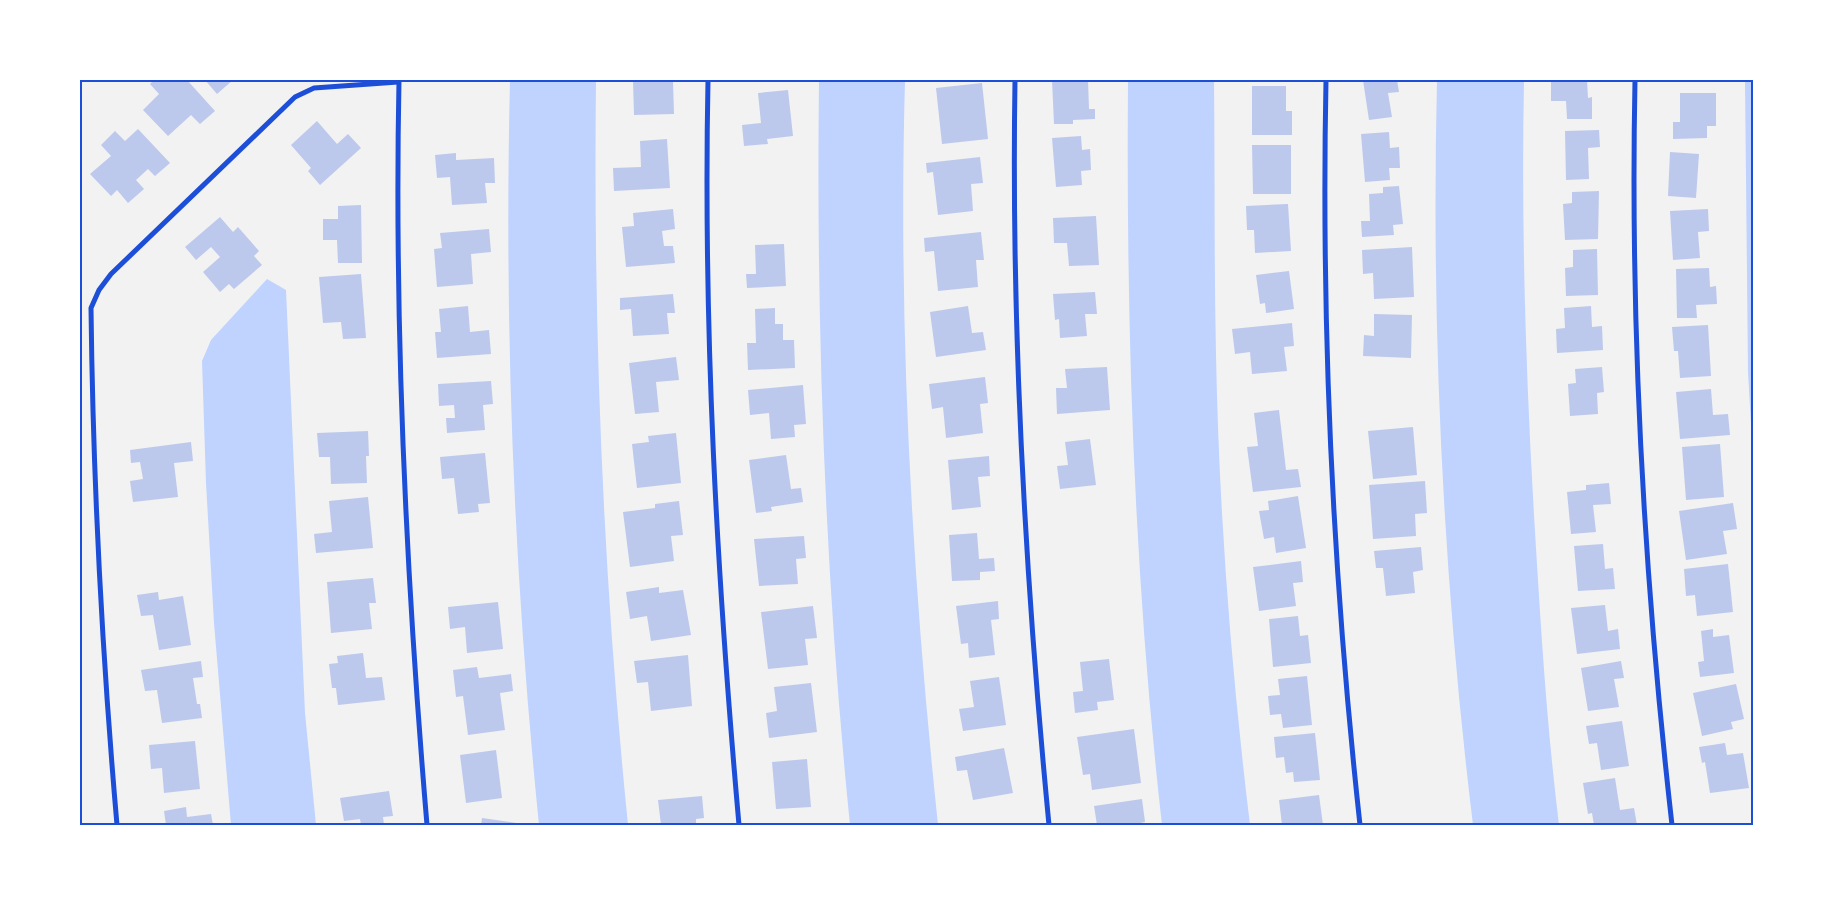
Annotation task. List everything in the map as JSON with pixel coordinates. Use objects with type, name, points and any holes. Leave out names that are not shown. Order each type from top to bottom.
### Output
[{"type":"street","points":[[708,80],[707,228],[713,458],[727,687],[739,825]]},
{"type":"street","points":[[1015,80],[1015,228],[1020,447],[1034,676],[1048,825]]},
{"type":"street","points":[[1326,80],[1325,214],[1331,432],[1344,650],[1360,825]]},
{"type":"street","points":[[1635,80],[1634,231],[1640,419],[1651,617],[1672,825]]},
{"type":"street","points":[[117,825],[99,589],[93,458],[91,308],[99,290],[111,274],[296,96],[314,88],[398,81],[397,212],[402,452],[410,606],[427,825]]},
{"type":"water","points":[[510,80],[596,80],[595,173],[598,360],[612,639],[628,825],[539,825],[523,639],[513,453],[508,266]]},
{"type":"water","points":[[819,80],[905,80],[903,173],[909,453],[921,639],[938,825],[850,825],[834,639],[824,453],[819,267]]},
{"type":"water","points":[[1128,80],[1214,80],[1215,321],[1220,473],[1237,708],[1250,825],[1162,825],[1152,732],[1138,546],[1130,360]]},
{"type":"water","points":[[1437,80],[1524,80],[1524,250],[1529,419],[1545,679],[1559,825],[1473,825],[1454,640],[1442,453],[1436,266]]},
{"type":"water","points":[[1745,80],[1753,80],[1753,459],[1748,372]]},
{"type":"water","points":[[267,279],[286,290],[305,713],[316,825],[231,825],[214,623],[206,483],[202,361],[211,340]]},
{"type":"building","points":[[154,80],[187,80],[215,111],[200,124],[191,115],[168,136],[143,110],[159,94],[150,84]]},
{"type":"building","points":[[205,80],[233,80],[217,94]]},
{"type":"building","points":[[633,80],[673,81],[674,114],[634,115]]},
{"type":"building","points":[[1052,80],[1088,80],[1089,109],[1095,109],[1095,119],[1073,120],[1073,124],[1054,124]]},
{"type":"building","points":[[1363,80],[1397,80],[1399,92],[1388,93],[1392,117],[1369,120]]},
{"type":"building","points":[[1558,80],[1587,80],[1588,98],[1592,97],[1592,119],[1567,119],[1566,101],[1551,101],[1551,82],[1558,82]]},
{"type":"building","points":[[982,83],[988,139],[942,144],[936,88]]},
{"type":"building","points":[[1252,86],[1286,86],[1286,111],[1292,111],[1292,135],[1252,135]]},
{"type":"building","points":[[788,90],[793,136],[767,139],[768,144],[744,146],[742,125],[761,123],[758,93]]},
{"type":"building","points":[[1680,93],[1716,93],[1716,126],[1707,126],[1707,138],[1673,139],[1673,122],[1680,122]]},
{"type":"building","points":[[317,121],[337,144],[348,134],[361,148],[320,185],[308,171],[311,168],[291,145]]},
{"type":"building","points":[[138,129],[170,163],[155,176],[148,169],[136,180],[144,189],[128,203],[117,190],[111,196],[90,174],[111,156],[101,145],[115,131],[125,141]]},
{"type":"building","points":[[1599,130],[1600,147],[1588,148],[1589,179],[1566,180],[1565,131]]},
{"type":"building","points":[[1389,132],[1390,148],[1399,147],[1400,168],[1389,168],[1390,180],[1365,182],[1361,134]]},
{"type":"building","points":[[1081,136],[1082,150],[1090,149],[1091,170],[1081,171],[1082,185],[1056,187],[1052,138]]},
{"type":"building","points":[[667,139],[670,188],[614,191],[613,168],[641,167],[640,141]]},
{"type":"building","points":[[1252,145],[1291,145],[1291,194],[1253,194]]},
{"type":"building","points":[[1670,152],[1699,154],[1696,198],[1668,196]]},
{"type":"building","points":[[456,153],[456,160],[494,158],[495,183],[485,183],[487,203],[452,205],[450,177],[437,178],[435,155]]},
{"type":"building","points":[[980,157],[983,183],[971,184],[973,211],[938,215],[933,172],[927,173],[926,163]]},
{"type":"building","points":[[1399,186],[1403,224],[1393,225],[1394,235],[1362,237],[1361,221],[1370,221],[1369,194],[1383,193],[1383,187]]},
{"type":"building","points":[[1599,191],[1598,239],[1565,240],[1563,204],[1572,203],[1572,192]]},
{"type":"building","points":[[1288,204],[1291,251],[1255,253],[1254,230],[1247,230],[1246,206]]},
{"type":"building","points":[[361,205],[362,263],[338,263],[337,240],[323,240],[323,219],[338,219],[338,206]]},
{"type":"building","points":[[673,209],[675,229],[662,231],[664,246],[673,246],[675,263],[626,267],[622,227],[634,226],[633,213]]},
{"type":"building","points":[[1708,209],[1709,231],[1698,232],[1700,258],[1673,260],[1670,211]]},
{"type":"building","points":[[1096,216],[1099,265],[1069,266],[1067,243],[1054,243],[1053,218]]},
{"type":"building","points":[[220,217],[233,232],[238,227],[259,251],[254,256],[262,265],[234,289],[229,284],[220,292],[203,272],[220,257],[211,247],[196,260],[185,247]]},
{"type":"building","points":[[489,229],[491,252],[471,254],[473,284],[437,287],[434,249],[442,248],[440,233]]},
{"type":"building","points":[[981,232],[984,260],[976,260],[978,287],[938,291],[934,251],[925,252],[924,238]]},
{"type":"building","points":[[784,244],[786,286],[747,288],[746,274],[756,274],[755,245]]},
{"type":"building","points":[[1412,247],[1414,297],[1374,299],[1373,273],[1363,274],[1362,250]]},
{"type":"building","points":[[1597,249],[1598,295],[1566,296],[1565,268],[1573,267],[1573,250]]},
{"type":"building","points":[[1709,268],[1710,287],[1716,286],[1717,304],[1696,305],[1697,318],[1677,318],[1676,269]]},
{"type":"building","points":[[1289,271],[1294,309],[1266,313],[1265,303],[1260,304],[1256,275]]},
{"type":"building","points":[[361,274],[366,338],[343,339],[341,322],[323,323],[319,277]]},
{"type":"building","points":[[1095,292],[1097,314],[1085,314],[1087,336],[1060,338],[1059,319],[1055,320],[1053,294]]},
{"type":"building","points":[[673,294],[675,313],[667,313],[669,334],[633,336],[631,309],[620,310],[620,298]]},
{"type":"building","points":[[468,306],[470,332],[489,330],[491,354],[437,358],[435,332],[441,332],[439,309]]},
{"type":"building","points":[[968,306],[972,333],[983,332],[986,350],[936,357],[930,312]]},
{"type":"building","points":[[1591,306],[1592,327],[1602,326],[1603,350],[1557,353],[1556,329],[1565,328],[1564,308]]},
{"type":"building","points":[[775,308],[775,324],[783,324],[783,340],[794,340],[795,368],[748,370],[747,343],[756,343],[755,309]]},
{"type":"building","points":[[1374,314],[1412,315],[1411,358],[1363,356],[1364,335],[1374,336]]},
{"type":"building","points":[[1292,323],[1294,346],[1284,347],[1287,371],[1252,374],[1250,352],[1235,354],[1232,329]]},
{"type":"building","points":[[1708,325],[1711,376],[1680,378],[1678,351],[1674,351],[1672,327]]},
{"type":"building","points":[[676,357],[679,380],[656,382],[659,412],[635,414],[629,363]]},
{"type":"building","points":[[1107,367],[1110,410],[1057,414],[1056,388],[1067,388],[1065,369]]},
{"type":"building","points":[[1602,367],[1604,392],[1597,393],[1598,414],[1570,416],[1568,384],[1576,383],[1575,369]]},
{"type":"building","points":[[985,377],[988,403],[980,404],[983,433],[946,438],[943,407],[932,409],[929,384]]},
{"type":"building","points":[[491,381],[493,404],[483,405],[485,430],[447,433],[446,418],[455,418],[454,405],[439,406],[438,384]]},
{"type":"building","points":[[803,385],[806,424],[794,425],[795,437],[771,439],[769,413],[750,415],[748,390]]},
{"type":"building","points":[[1711,389],[1713,415],[1728,414],[1730,435],[1680,439],[1676,392]]},
{"type":"building","points":[[1279,410],[1286,470],[1298,469],[1301,487],[1253,492],[1247,447],[1258,446],[1254,413]]},
{"type":"building","points":[[1413,427],[1417,475],[1373,479],[1368,431]]},
{"type":"building","points":[[368,431],[369,456],[366,456],[367,483],[331,484],[330,457],[319,457],[317,433]]},
{"type":"building","points":[[676,433],[681,483],[637,488],[632,444],[649,442],[648,436]]},
{"type":"building","points":[[1090,439],[1096,485],[1060,489],[1057,466],[1068,465],[1065,442]]},
{"type":"building","points":[[191,442],[193,461],[174,463],[178,497],[133,502],[130,481],[143,479],[140,462],[131,463],[130,450]]},
{"type":"building","points":[[1720,444],[1724,497],[1686,500],[1682,447]]},
{"type":"building","points":[[485,453],[490,503],[478,504],[479,512],[458,514],[454,478],[442,479],[440,457]]},
{"type":"building","points":[[786,455],[791,489],[801,488],[803,502],[771,507],[772,511],[756,513],[749,460]]},
{"type":"building","points":[[989,456],[990,476],[978,477],[981,507],[952,510],[948,460]]},
{"type":"building","points":[[1425,481],[1427,513],[1415,514],[1416,536],[1373,539],[1369,485]]},
{"type":"building","points":[[1609,483],[1611,504],[1593,505],[1596,532],[1571,534],[1567,492],[1586,490],[1586,485]]},
{"type":"building","points":[[1298,496],[1306,548],[1276,553],[1274,537],[1264,539],[1259,511],[1269,510],[1268,501]]},
{"type":"building","points":[[368,497],[373,548],[316,553],[314,534],[332,532],[329,501]]},
{"type":"building","points":[[679,501],[683,535],[671,536],[674,561],[630,567],[623,512],[655,508],[655,504]]},
{"type":"building","points":[[1733,503],[1737,529],[1723,531],[1727,554],[1686,560],[1679,511]]},
{"type":"building","points":[[977,533],[979,559],[994,558],[995,571],[980,572],[980,580],[952,581],[949,535]]},
{"type":"building","points":[[804,536],[806,558],[796,559],[798,584],[759,586],[754,539]]},
{"type":"building","points":[[1603,544],[1605,569],[1613,568],[1615,589],[1578,591],[1574,546]]},
{"type":"building","points":[[1421,547],[1423,570],[1413,572],[1415,593],[1386,596],[1383,568],[1376,568],[1374,551]]},
{"type":"building","points":[[1301,561],[1303,582],[1293,583],[1296,606],[1259,611],[1253,567]]},
{"type":"building","points":[[1728,564],[1733,612],[1697,616],[1695,595],[1686,596],[1684,569]]},
{"type":"building","points":[[373,578],[376,603],[369,603],[372,629],[331,633],[327,582]]},
{"type":"building","points":[[659,587],[659,593],[683,590],[691,635],[651,641],[647,616],[630,619],[626,592]]},
{"type":"building","points":[[158,592],[159,600],[183,596],[191,645],[159,650],[153,615],[141,616],[137,595]]},
{"type":"building","points":[[998,601],[999,619],[991,620],[995,655],[969,658],[968,643],[961,644],[956,606]]},
{"type":"building","points":[[498,602],[503,649],[467,653],[465,627],[450,629],[448,607]]},
{"type":"building","points":[[1605,605],[1608,631],[1618,629],[1620,649],[1577,654],[1571,608]]},
{"type":"building","points":[[813,606],[817,638],[805,639],[808,665],[768,669],[761,612]]},
{"type":"building","points":[[1298,616],[1300,636],[1308,635],[1311,663],[1273,667],[1269,619]]},
{"type":"building","points":[[1713,629],[1713,637],[1729,635],[1734,673],[1700,677],[1698,662],[1704,661],[1701,631]]},
{"type":"building","points":[[363,653],[366,678],[382,677],[385,700],[338,705],[336,688],[332,688],[329,664],[338,663],[337,656]]},
{"type":"building","points":[[688,655],[692,706],[651,711],[648,682],[637,683],[634,661]]},
{"type":"building","points":[[1109,659],[1114,700],[1097,702],[1098,710],[1075,713],[1073,692],[1083,691],[1080,662]]},
{"type":"building","points":[[201,661],[203,677],[193,678],[197,704],[200,704],[202,718],[162,723],[157,690],[145,691],[141,670]]},
{"type":"building","points":[[1621,661],[1624,678],[1614,679],[1619,707],[1588,711],[1581,668]]},
{"type":"building","points":[[477,667],[479,678],[511,674],[513,691],[500,693],[505,730],[468,735],[463,696],[456,697],[453,670]]},
{"type":"building","points":[[1307,676],[1312,725],[1283,728],[1281,714],[1270,715],[1268,696],[1280,695],[1278,679]]},
{"type":"building","points":[[999,677],[1006,725],[963,731],[959,709],[974,707],[970,681]]},
{"type":"building","points":[[811,683],[817,732],[769,738],[766,713],[777,711],[774,687]]},
{"type":"building","points":[[1736,684],[1744,719],[1731,722],[1733,729],[1702,736],[1693,693]]},
{"type":"building","points":[[1622,721],[1629,766],[1601,770],[1597,743],[1589,744],[1586,726]]},
{"type":"building","points":[[1134,729],[1141,783],[1092,790],[1090,774],[1083,775],[1077,737]]},
{"type":"building","points":[[1315,733],[1320,780],[1294,782],[1293,772],[1286,773],[1284,757],[1276,758],[1274,737]]},
{"type":"building","points":[[195,741],[200,789],[164,793],[162,768],[151,769],[149,745]]},
{"type":"building","points":[[1725,743],[1727,755],[1743,753],[1749,788],[1710,793],[1705,762],[1702,763],[1699,747]]},
{"type":"building","points":[[1004,748],[1013,793],[973,800],[967,770],[957,771],[955,757]]},
{"type":"building","points":[[496,750],[502,798],[466,803],[460,755]]},
{"type":"building","points":[[807,759],[811,807],[776,809],[772,762]]},
{"type":"building","points":[[1615,778],[1620,810],[1634,808],[1637,825],[1594,825],[1592,813],[1588,814],[1583,783]]},
{"type":"building","points":[[389,791],[393,816],[383,817],[384,825],[361,825],[360,819],[344,821],[340,798]]},
{"type":"building","points":[[1319,795],[1323,825],[1282,825],[1279,800]]},
{"type":"building","points":[[702,796],[704,818],[696,819],[696,825],[661,825],[658,800]]},
{"type":"building","points":[[1142,799],[1145,822],[1132,825],[1097,825],[1094,806]]},
{"type":"building","points":[[186,807],[187,817],[211,814],[213,825],[166,825],[164,811]]},
{"type":"building","points":[[482,818],[524,824],[481,825]]}]
